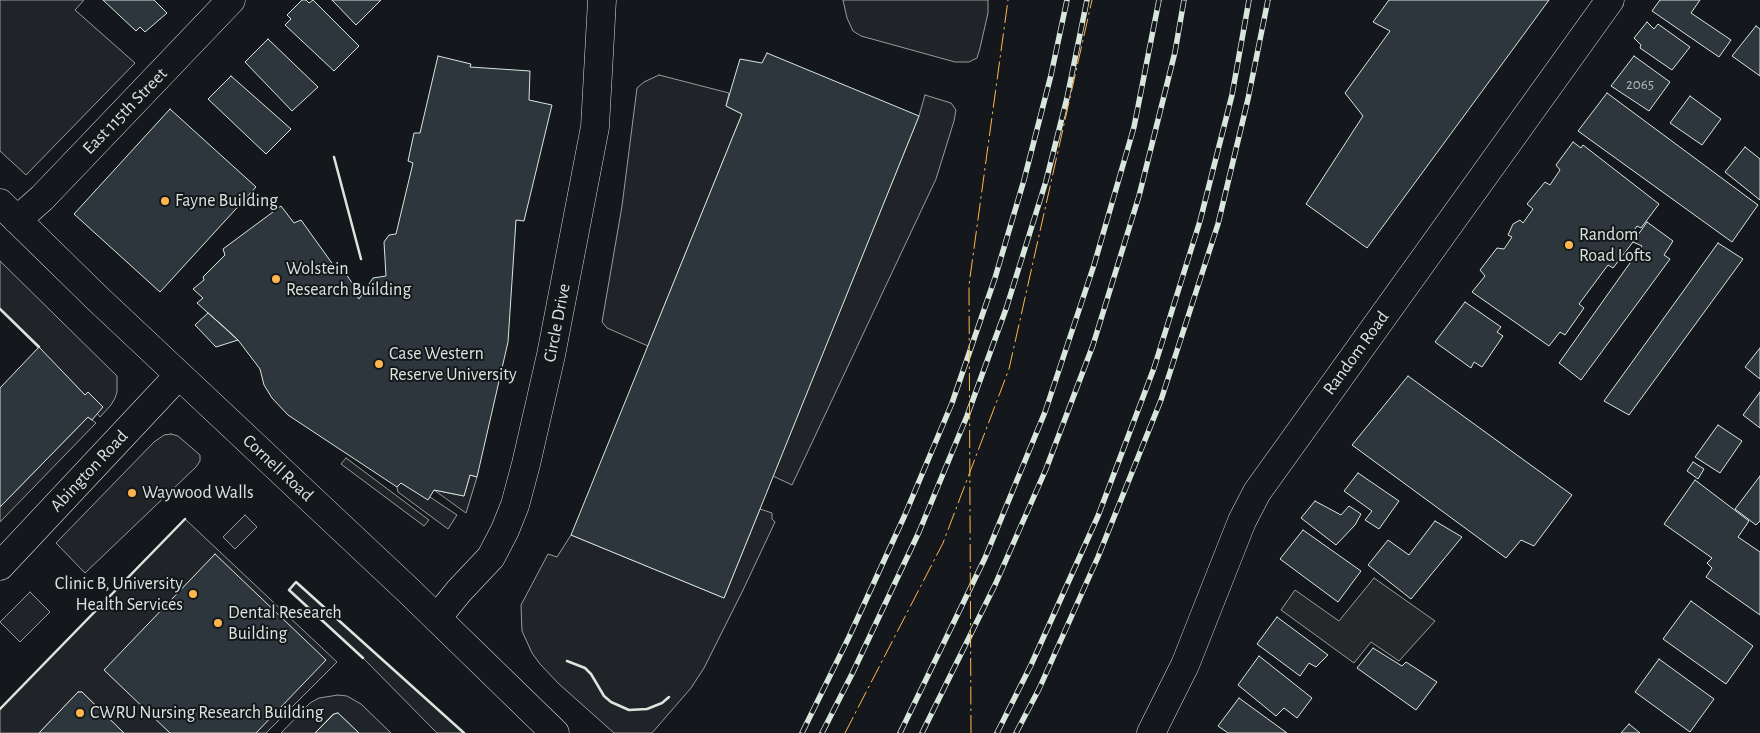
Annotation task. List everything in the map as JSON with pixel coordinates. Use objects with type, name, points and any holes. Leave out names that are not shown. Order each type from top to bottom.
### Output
[{"type":"street","name":"East 115th Street","points":[[9,211],[42,198],[231,0]]},
{"type":"street","name":"Circle Drive","points":[[437,618],[458,591],[491,557],[512,514],[526,464],[551,355],[595,127],[602,0]]},
{"type":"street","name":"Random Road","points":[[1151,733],[1185,665],[1242,521],[1258,492],[1610,0]]},
{"type":"street","name":"Cornell Road","points":[[9,211],[97,298],[437,618],[556,733]]},
{"type":"street","name":"Abington Road","points":[[0,566],[179,375]]},
{"type":"shaded area","points":[[0,0],[84,0],[75,10],[135,63],[26,175],[0,151]]},
{"type":"shaded area","points":[[843,0],[988,0],[988,13],[977,58],[969,62],[955,62],[861,36],[853,31],[847,18]]},
{"type":"shaded area","points":[[659,75],[729,93],[726,106],[742,114],[648,346],[607,328],[602,322],[622,206],[637,88],[644,82]]},
{"type":"shaded area","points":[[925,95],[951,103],[956,110],[936,179],[792,485],[773,476],[919,116]]},
{"type":"shaded area","points":[[0,261],[117,376],[115,398],[100,417],[97,413],[102,407],[88,392],[85,395],[0,309]]},
{"type":"shaded area","points":[[88,417],[96,423],[0,522],[0,507]]},
{"type":"shaded area","points":[[164,435],[178,436],[200,455],[200,461],[196,467],[85,573],[56,543],[154,442]]},
{"type":"shaded area","points":[[346,458],[429,520],[424,526],[341,464]]},
{"type":"shaded area","points":[[470,475],[477,477],[466,513],[434,490],[464,496]]},
{"type":"shaded area","points":[[401,483],[428,499],[430,497],[457,515],[448,529],[398,492],[397,487]]},
{"type":"shaded area","points":[[760,509],[772,513],[772,519],[775,522],[743,590],[704,668],[691,688],[652,733],[614,733],[559,684],[532,653],[522,631],[521,605],[548,554],[557,557],[571,535],[724,598]]},
{"type":"shaded area","points":[[245,515],[257,527],[235,549],[223,537]]},
{"type":"shaded area","points":[[185,519],[337,662],[266,733],[124,733],[82,692],[78,692],[39,733],[0,733],[0,709]]},
{"type":"shaded area","points":[[1374,578],[1435,621],[1399,661],[1371,642],[1354,663],[1281,610],[1295,590],[1339,621]]},
{"type":"shaded area","points":[[296,582],[464,733],[437,733],[363,658],[289,590]]},
{"type":"shaded area","points":[[30,592],[50,612],[20,642],[0,622]]},
{"type":"shaded area","points":[[338,695],[347,696],[361,704],[391,733],[359,733],[338,713],[333,714],[315,733],[281,733],[310,703],[319,698]]},
{"type":"building","points":[[103,0],[154,0],[167,13],[145,32],[140,27],[136,31]]},
{"type":"building","points":[[302,0],[306,0],[309,3],[313,0],[359,46],[334,71],[285,25],[291,19],[287,15]]},
{"type":"building","points":[[332,0],[381,0],[356,25]]},
{"type":"building","points":[[1389,0],[1549,0],[1367,248],[1306,204],[1363,116],[1345,93],[1390,31],[1373,22]]},
{"type":"building","points":[[1660,0],[1700,0],[1691,13],[1731,40],[1719,57],[1652,11]]},
{"type":"building","points":[[1647,22],[1654,29],[1658,24],[1690,47],[1672,70],[1640,48],[1641,45],[1634,38]]},
{"type":"building","points":[[1756,26],[1760,29],[1760,76],[1732,56]]},
{"type":"building","points":[[268,39],[318,87],[292,111],[245,62]]},
{"type":"building","points":[[767,53],[919,116],[724,598],[571,535],[742,114],[726,106],[740,59],[762,63]]},
{"type":"building","name":"Wolstein Research Building","points":[[438,56],[471,64],[470,67],[530,71],[529,100],[552,105],[524,221],[516,220],[508,342],[477,477],[470,475],[464,496],[434,490],[428,500],[401,483],[397,487],[288,415],[272,398],[264,385],[260,369],[238,340],[197,303],[203,298],[193,289],[204,280],[203,277],[225,255],[223,249],[281,206],[294,223],[301,220],[334,266],[339,264],[355,287],[352,289],[359,299],[373,278],[386,276],[384,242],[389,235],[396,234],[413,163],[408,161],[414,133],[420,133]]},
{"type":"building","points":[[1634,56],[1670,82],[1649,111],[1611,86]]},
{"type":"building","points":[[231,76],[291,129],[266,154],[208,99]]},
{"type":"building","points":[[1607,93],[1758,205],[1732,242],[1578,131]]},
{"type":"building","points":[[1690,96],[1721,119],[1702,145],[1670,123]]},
{"type":"building","name":"Fayne Building","points":[[170,109],[256,187],[160,292],[74,214]]},
{"type":"building","name":"Random Road Lofts","points":[[1573,142],[1581,148],[1583,145],[1659,204],[1641,228],[1637,226],[1629,238],[1633,242],[1613,268],[1608,265],[1579,304],[1584,308],[1565,335],[1560,332],[1549,346],[1472,292],[1485,276],[1480,270],[1497,248],[1504,249],[1512,237],[1508,235],[1513,224],[1520,220],[1523,223],[1533,209],[1527,204],[1545,182],[1550,185],[1560,170],[1556,165]]},
{"type":"building","points":[[1745,147],[1760,159],[1760,200],[1725,172]]},
{"type":"building","points":[[1647,222],[1673,241],[1664,255],[1670,259],[1581,380],[1559,363],[1642,246],[1633,242]]},
{"type":"building","points":[[1718,243],[1743,259],[1629,415],[1604,401]]},
{"type":"building","points":[[1465,302],[1501,327],[1497,332],[1503,336],[1482,367],[1474,362],[1471,368],[1435,342]]},
{"type":"building","points":[[208,313],[238,340],[216,347],[195,325]]},
{"type":"building","points":[[39,347],[85,395],[88,392],[103,407],[92,420],[88,417],[0,507],[0,388]]},
{"type":"building","points":[[1760,348],[1760,379],[1745,367]]},
{"type":"building","points":[[1408,376],[1572,495],[1534,546],[1521,540],[1506,558],[1352,445]]},
{"type":"building","points":[[1760,392],[1760,428],[1743,415]]},
{"type":"building","points":[[1718,425],[1742,441],[1720,473],[1695,457]]},
{"type":"building","points":[[1693,462],[1704,469],[1698,479],[1687,471]]},
{"type":"building","points":[[1358,473],[1399,501],[1379,529],[1365,520],[1372,511],[1344,491]]},
{"type":"building","points":[[1760,476],[1760,521],[1756,525],[1735,509]]},
{"type":"building","points":[[1695,480],[1749,521],[1738,537],[1760,552],[1760,615],[1706,577],[1712,568],[1707,563],[1712,558],[1664,524]]},
{"type":"building","points":[[1315,501],[1341,515],[1349,506],[1361,514],[1355,525],[1336,545],[1301,518]]},
{"type":"building","points":[[1435,521],[1462,537],[1411,599],[1368,565],[1388,540],[1409,555]]},
{"type":"building","points":[[1303,530],[1361,571],[1338,602],[1280,559]]},
{"type":"building","name":"Dental Research Building","points":[[215,554],[326,660],[256,733],[170,733],[104,670]]},
{"type":"building","points":[[1691,601],[1753,646],[1726,684],[1663,639]]},
{"type":"building","points":[[1277,617],[1328,655],[1316,667],[1309,663],[1300,676],[1257,644]]},
{"type":"building","points":[[1373,648],[1402,666],[1406,662],[1437,682],[1416,710],[1357,668]]},
{"type":"building","points":[[1259,656],[1312,698],[1297,718],[1284,708],[1276,716],[1238,685]]},
{"type":"building","points":[[1659,659],[1714,699],[1690,732],[1635,692]]},
{"type":"building","name":"CWRU Nursing Research Building","points":[[78,692],[82,692],[124,733],[39,733]]},
{"type":"building","points":[[1239,698],[1287,733],[1228,733],[1218,726]]},
{"type":"building","points":[[338,713],[359,733],[315,733],[334,714]]},
{"type":"building","points":[[1629,724],[1640,733],[1621,733]]},
{"type":"railway","points":[[802,733],[849,637],[904,517],[952,403],[995,278],[1024,180],[1051,75],[1067,0]]},
{"type":"railway","points":[[822,733],[919,532],[967,416],[1006,309],[1046,181],[1067,98],[1087,0]]},
{"type":"railway","points":[[900,733],[985,558],[1045,412],[1094,265],[1134,127],[1159,0]]},
{"type":"railway","points":[[922,733],[995,585],[1046,469],[1093,345],[1139,196],[1175,52],[1184,0]]},
{"type":"railway","points":[[997,733],[1031,665],[1098,516],[1154,368],[1200,221],[1232,95],[1249,0]]},
{"type":"railway","points":[[1016,733],[1039,689],[1098,557],[1161,400],[1218,224],[1248,99],[1268,0]]},
{"type":"wall","points":[[334,157],[361,259]]},
{"type":"wall","points":[[0,309],[39,347]]},
{"type":"wall","points":[[0,709],[185,519]]},
{"type":"wall","points":[[363,658],[289,590],[296,582],[464,733]]},
{"type":"wall","points":[[567,661],[585,668],[591,674],[604,696],[611,702],[629,710],[647,709],[662,703],[669,697]]},
{"type":"power","points":[[971,733],[969,285],[1008,0]]},
{"type":"power","points":[[845,733],[943,543],[1009,369],[1092,0]]},
{"type":"place","name":"Fayne Building","points":[[165,201]]},
{"type":"place","name":"Random Road Lofts","points":[[1569,245]]},
{"type":"place","name":"Wolstein Research Building","points":[[276,279]]},
{"type":"place","name":"Case Western Reserve University","points":[[379,364]]},
{"type":"place","name":"Waywood Walls","points":[[132,493]]},
{"type":"place","name":"Clinic B, University Health Services","points":[[193,594]]},
{"type":"place","name":"Dental Research Building","points":[[218,623]]},
{"type":"place","name":"CWRU Nursing Research Building","points":[[80,713]]}]
